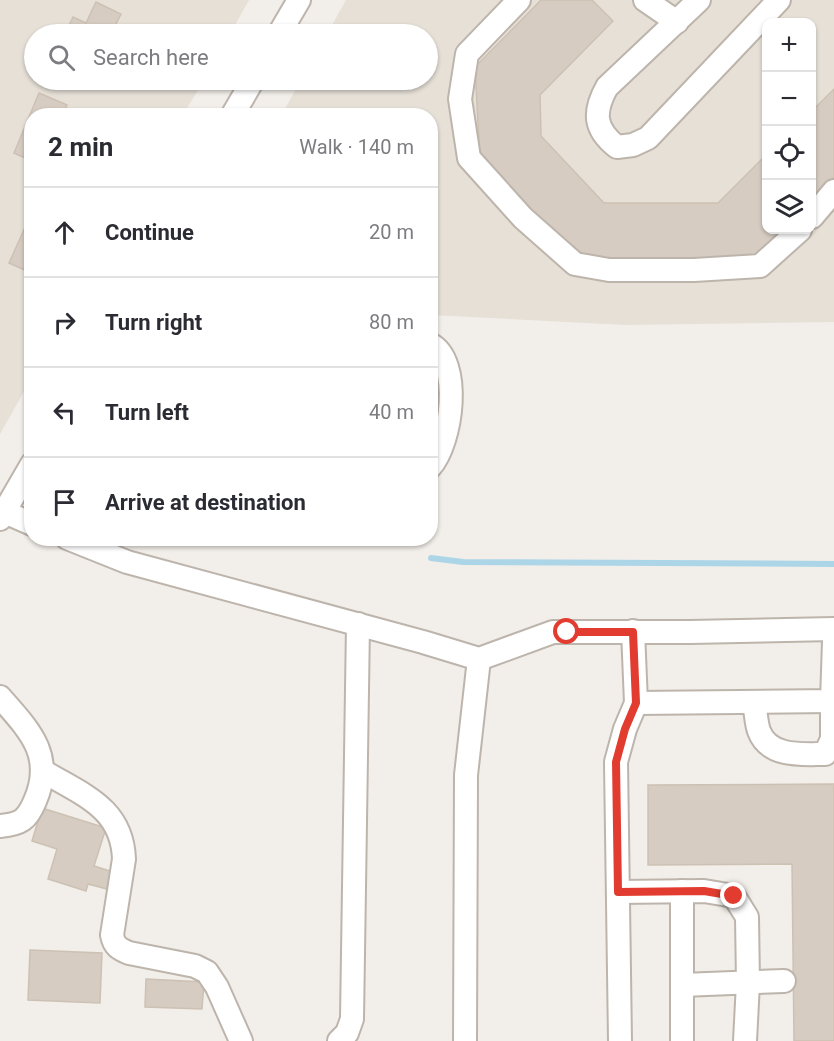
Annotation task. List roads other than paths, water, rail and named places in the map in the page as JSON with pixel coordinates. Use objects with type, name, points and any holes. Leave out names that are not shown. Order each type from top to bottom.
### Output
[{"type":"street","points":[[285,24],[298,0]]},
{"type":"street","points":[[519,0],[467,54],[460,99],[469,158],[523,218],[575,264],[609,270],[694,270],[760,266],[796,234]]},
{"type":"street","points":[[645,0],[676,21]]},
{"type":"street","points":[[699,0],[607,87],[600,101],[598,124],[605,137],[617,147],[633,145],[648,138],[779,0]]},
{"type":"street","points":[[237,108],[247,90]]},
{"type":"street","points":[[816,212],[834,191]]},
{"type":"street","points":[[438,350],[443,353],[446,360],[451,405],[446,435],[438,455]]},
{"type":"street","points":[[24,477],[1,513],[24,521]]},
{"type":"street","points":[[87,546],[127,562],[478,659],[553,632],[834,629]]},
{"type":"street","points":[[339,1041],[347,1033],[352,1019],[358,624]]},
{"type":"street","points":[[620,1041],[616,762],[625,729],[636,703],[633,632]]},
{"type":"street","points":[[754,703],[759,732],[769,746],[790,754],[825,754],[832,739],[834,641]]},
{"type":"street","points":[[465,1041],[466,775],[478,659]]},
{"type":"street","points":[[0,698],[31,735],[41,753],[44,771],[40,790],[31,812],[23,821],[0,826]]},
{"type":"street","points":[[636,703],[832,701]]},
{"type":"street","points":[[44,771],[102,806],[112,817],[123,848],[112,935],[119,950],[195,966],[207,972],[218,987],[241,1041]]},
{"type":"street","points":[[682,891],[682,1041]]},
{"type":"street","points":[[618,892],[704,891],[734,896],[747,917],[748,983],[745,1041]]},
{"type":"street","points":[[682,985],[784,981]]},
{"type":"waterway","points":[[431,558],[463,562],[834,564]]}]
